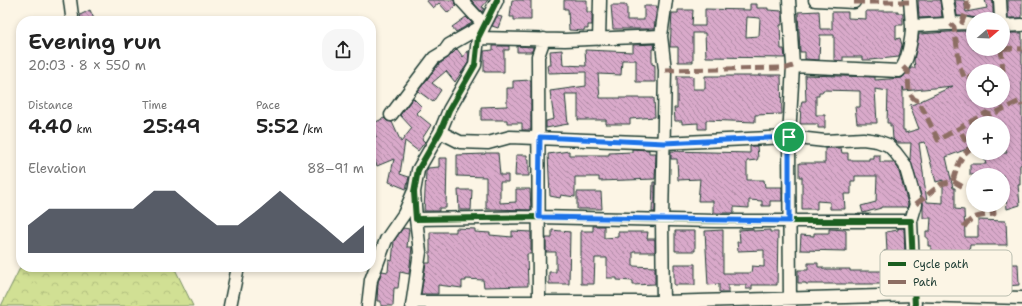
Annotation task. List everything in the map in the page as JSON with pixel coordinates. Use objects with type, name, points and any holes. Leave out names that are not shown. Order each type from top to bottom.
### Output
[{"type":"street","points":[[70,0],[72,16]]},
{"type":"street","points":[[461,0],[484,26]]},
{"type":"street","points":[[376,267],[386,240],[404,214],[414,192],[418,170],[440,132],[449,110],[475,65],[478,38],[497,0]]},
{"type":"street","points":[[599,39],[600,0]]},
{"type":"street","points":[[663,304],[662,220],[665,70],[662,36],[666,0]]},
{"type":"street","points":[[789,0],[793,66],[789,137],[789,303]]},
{"type":"street","points":[[815,0],[854,2]]},
{"type":"street","points":[[793,66],[899,71],[903,67],[911,43],[912,26],[910,0]]},
{"type":"street","points":[[947,0],[952,24]]},
{"type":"street","points":[[1000,0],[1001,12]]},
{"type":"street","points":[[912,26],[966,25]]},
{"type":"street","points":[[1010,26],[1022,25]]},
{"type":"street","points":[[391,115],[404,100],[434,58],[442,53],[449,45],[484,26]]},
{"type":"street","points":[[478,38],[599,39],[662,36]]},
{"type":"street","points":[[539,304],[540,137],[538,56],[544,39]]},
{"type":"street","points":[[440,132],[460,142],[488,143],[510,137],[664,143],[789,137],[825,141],[863,139],[877,141],[888,145],[905,165],[916,204],[911,221],[912,250]]},
{"type":"street","points":[[414,192],[420,252],[412,304],[789,303],[1022,298]]},
{"type":"street","points":[[416,219],[539,217],[662,220],[911,221]]},
{"type":"street","points":[[230,306],[237,272]]},
{"type":"street","points":[[368,306],[371,280],[374,272]]},
{"type":"green space","points":[[18,272],[176,272],[193,306],[1,306]]},
{"type":"building","points":[[426,0],[454,0],[456,6],[448,13],[439,3],[433,8]]},
{"type":"building","points":[[471,0],[488,0],[482,7],[484,8],[482,12]]},
{"type":"building","points":[[512,0],[531,0],[531,20],[514,20],[514,17],[510,17]]},
{"type":"building","points":[[564,0],[587,0],[587,12],[592,12],[592,25],[588,25],[588,29],[584,29],[584,31],[569,30],[568,9],[564,9]]},
{"type":"building","points":[[918,0],[940,0],[942,17],[919,18]]},
{"type":"building","points":[[955,0],[964,0],[966,17],[957,16]]},
{"type":"building","points":[[985,0],[993,0],[993,12],[966,12],[987,8]]},
{"type":"building","points":[[1008,0],[1022,0],[1022,18],[1010,18],[1010,12],[1008,12]]},
{"type":"building","points":[[750,4],[757,4],[757,8],[768,8],[768,10],[782,11],[782,25],[780,25],[781,49],[784,49],[785,58],[706,57],[705,33],[693,33],[693,62],[678,62],[678,47],[670,47],[672,13],[678,13],[678,10],[693,10],[692,26],[705,26],[705,9],[750,10]],"holes":[[[747,17],[760,18],[759,36],[746,37]]]},
{"type":"building","points":[[611,5],[627,5],[627,20],[644,20],[644,6],[657,6],[654,29],[613,29]]},
{"type":"building","points":[[90,10],[93,16],[80,16]]},
{"type":"building","points":[[819,11],[820,29],[832,29],[832,12],[848,12],[848,18],[866,19],[866,11],[898,11],[898,13],[903,13],[903,25],[896,25],[896,39],[900,38],[902,45],[899,57],[862,60],[862,57],[843,57],[843,61],[834,60],[834,35],[820,35],[819,60],[805,59],[805,52],[800,52],[798,12]]},
{"type":"building","points":[[497,16],[502,17],[498,28],[492,26]]},
{"type":"building","points":[[466,17],[472,23],[456,32],[452,27]]},
{"type":"building","points":[[966,31],[966,56],[1010,56],[1010,33],[1022,33],[1022,164],[1020,165],[1020,185],[1018,185],[1020,205],[1010,208],[1010,168],[970,168],[970,164],[986,164],[985,160],[1010,160],[1010,116],[966,116],[966,149],[946,157],[953,188],[955,188],[955,209],[964,210],[965,237],[978,237],[978,220],[1006,221],[1007,245],[970,245],[969,250],[931,250],[931,246],[928,246],[926,231],[930,231],[931,218],[923,218],[923,202],[910,159],[911,143],[897,143],[893,139],[892,126],[890,126],[890,123],[887,123],[888,91],[875,89],[877,123],[857,123],[855,107],[860,107],[860,91],[823,90],[823,92],[819,92],[819,96],[816,96],[816,115],[825,115],[825,128],[818,128],[818,124],[800,124],[802,101],[806,101],[805,75],[875,77],[875,80],[902,78],[907,73],[910,73],[910,68],[915,68],[914,60],[919,34]],"holes":[[[953,86],[910,105],[919,129],[905,133],[905,130],[903,130],[903,87],[904,91]],[[925,142],[936,182],[943,180],[943,203],[927,202],[919,143]]]},
{"type":"building","points":[[654,44],[655,49],[652,49],[652,64],[655,65],[655,82],[636,82],[636,60],[622,60],[621,75],[598,74],[600,98],[654,98],[655,117],[630,119],[630,124],[606,124],[606,120],[578,120],[578,94],[565,94],[568,124],[546,128],[546,121],[554,119],[550,91],[586,86],[586,72],[548,73],[547,65],[551,65],[550,51],[562,50],[563,65],[586,66],[585,50],[633,52],[633,45]]},
{"type":"building","points":[[493,46],[509,46],[509,50],[504,50],[504,72],[484,72],[484,51],[493,50]]},
{"type":"building","points":[[517,46],[533,47],[533,49],[531,52],[517,52]]},
{"type":"building","points":[[457,49],[463,57],[467,51],[469,52],[468,63],[455,82],[446,71],[432,83],[441,90],[433,102],[418,91],[439,64]]},
{"type":"building","points":[[781,75],[782,114],[755,115],[755,122],[706,120],[706,129],[698,129],[698,123],[682,124],[682,121],[675,121],[674,108],[677,108],[677,76],[693,76],[693,89],[705,89],[705,76]]},
{"type":"building","points":[[531,80],[531,130],[522,130],[522,123],[507,123],[507,120],[481,120],[481,107],[507,106],[507,88],[513,88],[513,81]]},
{"type":"building","points":[[413,98],[422,107],[416,113],[431,125],[422,139],[425,142],[418,151],[405,141],[400,174],[409,177],[406,189],[389,182],[394,159],[377,166],[376,164],[376,122],[384,118],[387,121],[392,122],[401,142],[412,128],[400,115]]},
{"type":"building","points":[[750,146],[757,146],[758,158],[757,160],[747,161],[747,180],[764,180],[765,187],[782,187],[782,201],[770,201],[770,206],[762,206],[762,201],[749,200],[749,208],[734,207],[734,213],[713,213],[713,201],[698,201],[700,179],[678,180],[677,159],[671,159],[671,151],[750,153]]},
{"type":"building","points":[[825,148],[841,148],[842,153],[848,153],[848,160],[869,160],[869,158],[873,158],[873,155],[880,155],[880,162],[893,162],[898,168],[908,204],[907,209],[906,207],[881,207],[863,213],[861,206],[876,202],[877,176],[855,176],[855,181],[851,181],[851,194],[844,194],[845,209],[830,209],[830,202],[817,201],[817,209],[802,209],[802,177],[799,177],[799,163],[825,163]]},
{"type":"building","points":[[632,149],[649,150],[649,153],[656,153],[655,179],[599,181],[599,177],[575,177],[575,197],[561,195],[560,198],[550,196],[548,154],[569,151],[569,155],[609,155],[609,153],[632,152]]},
{"type":"building","points":[[498,153],[500,175],[508,175],[508,182],[500,182],[500,203],[516,202],[516,189],[530,189],[531,210],[486,209],[486,177],[457,176],[457,155]]},
{"type":"building","points":[[516,155],[527,155],[527,159],[529,159],[529,176],[515,176]]},
{"type":"building","points":[[439,158],[447,158],[446,208],[439,208],[439,211],[424,211],[426,172],[428,168],[439,167]]},
{"type":"building","points":[[653,182],[655,182],[655,212],[652,212]]},
{"type":"building","points":[[458,190],[472,190],[471,210],[459,210]]},
{"type":"building","points":[[577,192],[601,192],[602,209],[577,209]]},
{"type":"building","points":[[593,226],[604,226],[604,238],[618,237],[618,232],[648,232],[647,239],[655,239],[655,252],[633,252],[633,266],[655,267],[655,284],[633,285],[633,281],[607,278],[607,258],[595,258],[594,284],[581,284],[581,231],[593,231]]},
{"type":"building","points":[[403,228],[409,229],[407,247],[412,247],[409,274],[400,272],[398,288],[394,288],[393,306],[381,306],[381,301],[377,301],[378,282],[382,271],[388,272],[389,260],[392,261],[394,241]]},
{"type":"building","points":[[456,228],[475,229],[475,232],[512,237],[512,231],[531,232],[531,254],[527,254],[528,286],[484,287],[483,280],[466,279],[466,281],[462,281],[462,288],[438,285],[438,294],[421,294],[426,263],[430,263],[430,232],[456,232]]},
{"type":"building","points":[[898,228],[904,228],[905,250],[887,250],[886,232],[898,230]]},
{"type":"building","points":[[753,229],[753,231],[770,230],[770,232],[778,232],[777,285],[752,285],[752,289],[746,289],[746,285],[728,285],[728,292],[719,292],[719,284],[708,285],[705,231],[723,230],[723,273],[751,273],[752,266],[764,267],[764,250],[738,251],[737,242],[740,242],[739,230]]},
{"type":"building","points":[[829,229],[846,230],[846,251],[800,250],[801,235],[814,236],[814,233],[829,233]]},
{"type":"building","points":[[552,230],[570,232],[569,284],[549,284],[549,272],[556,272],[556,252],[546,252],[546,238],[552,238]]},
{"type":"building","points":[[675,231],[695,231],[695,251],[675,251]]},
{"type":"building","points":[[808,263],[818,263],[818,267],[823,267],[823,269],[850,269],[850,271],[880,271],[880,284],[798,283],[798,270],[808,270]]},
{"type":"building","points":[[674,264],[695,264],[695,285],[674,285]]},
{"type":"building","points":[[1012,264],[1018,264],[1019,285],[1012,286]]},
{"type":"marked path","points":[[964,23],[962,22],[968,7],[966,0]]},
{"type":"marked path","points":[[854,2],[910,2]]},
{"type":"marked path","points":[[951,24],[954,27],[960,67],[966,79]]},
{"type":"marked path","points":[[1010,48],[1022,49]]},
{"type":"marked path","points":[[1002,56],[1002,64]]},
{"type":"marked path","points":[[665,70],[787,68],[793,66]]},
{"type":"marked path","points":[[903,67],[908,72],[908,85],[910,93],[912,97],[919,101],[938,140],[986,113],[991,115],[1020,101],[1022,106]]},
{"type":"marked path","points":[[953,181],[961,159],[970,149],[959,128]]},
{"type":"marked path","points":[[916,204],[941,184],[953,181],[966,188]]},
{"type":"marked path","points":[[964,227],[970,220],[981,216],[994,214],[994,212]]},
{"type":"cycle path","points":[[497,0],[478,38],[475,65],[449,110],[440,132],[418,170],[414,192],[416,219],[539,217],[714,221],[911,221],[912,250]]},
{"type":"cycle path","points":[[915,296],[915,306]]},
{"type":"route","points":[[540,137],[664,143],[789,137],[789,221],[539,217],[540,137]]}]
